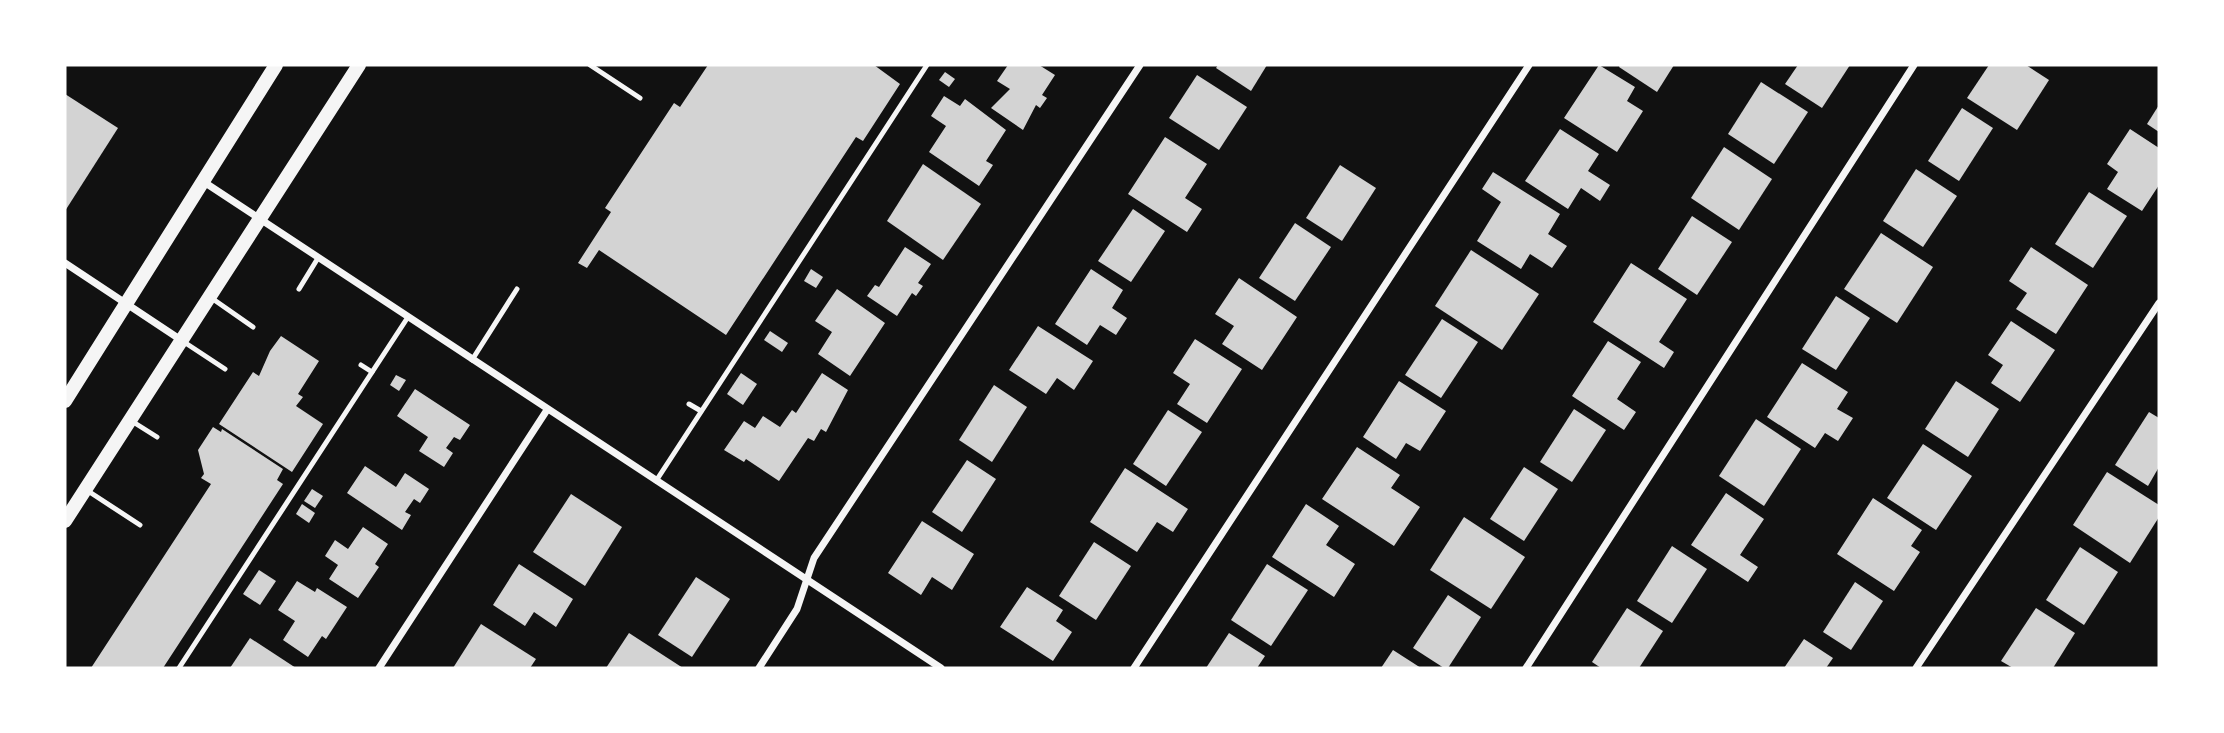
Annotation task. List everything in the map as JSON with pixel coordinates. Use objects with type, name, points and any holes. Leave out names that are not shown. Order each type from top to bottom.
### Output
[{"type":"main road","points":[[65,401],[276,65]]},
{"type":"main road","points":[[65,521],[359,65]]},
{"type":"street","points":[[759,668],[797,609],[814,558],[1140,65]]},
{"type":"street","points":[[1134,668],[1529,65]]},
{"type":"street","points":[[1526,668],[1914,65]]},
{"type":"street","points":[[204,182],[941,668]]},
{"type":"street","points":[[67,265],[182,340]]},
{"type":"street","points":[[1916,668],[2159,303]]},
{"type":"street","points":[[379,668],[547,410]]},
{"type":"lane","points":[[590,65],[640,98]]},
{"type":"lane","points":[[656,481],[927,65]]},
{"type":"lane","points":[[299,289],[318,257]]},
{"type":"lane","points":[[65,275],[67,265]]},
{"type":"lane","points":[[472,360],[517,289]]},
{"type":"lane","points":[[209,297],[253,327]]},
{"type":"lane","points":[[179,668],[408,317]]},
{"type":"lane","points":[[182,340],[225,369]]},
{"type":"lane","points":[[361,365],[372,372]]},
{"type":"lane","points":[[689,404],[701,411]]},
{"type":"lane","points":[[130,420],[157,437]]},
{"type":"lane","points":[[85,489],[140,525]]},
{"type":"building","points":[[708,65],[874,65],[900,84],[863,141],[856,137],[726,335],[599,250],[587,268],[578,263],[611,212],[605,208],[674,103],[680,107]]},
{"type":"building","points":[[1008,65],[1039,65],[1055,75],[1042,95],[1047,98],[1040,108],[1036,105],[1023,130],[991,108],[1010,89],[997,81]]},
{"type":"building","points":[[1218,65],[1267,65],[1251,91],[1216,68]]},
{"type":"building","points":[[1599,65],[1635,87],[1627,101],[1643,111],[1617,152],[1564,118]]},
{"type":"building","points":[[1674,65],[1657,92],[1619,67]]},
{"type":"building","points":[[1798,65],[1850,65],[1822,108],[1785,84]]},
{"type":"building","points":[[1989,65],[2026,65],[2049,80],[2017,130],[1967,98]]},
{"type":"building","points":[[945,72],[955,79],[949,87],[939,80]]},
{"type":"building","points":[[1197,75],[1247,107],[1219,150],[1169,118]]},
{"type":"building","points":[[1761,82],[1808,112],[1774,164],[1728,134]]},
{"type":"building","points":[[65,94],[118,128],[65,211]]},
{"type":"building","points":[[944,96],[960,106],[965,99],[1006,130],[986,161],[993,165],[979,186],[929,152],[946,126],[931,116]]},
{"type":"building","points":[[2159,105],[2159,132],[2147,124]]},
{"type":"building","points":[[1962,108],[1993,128],[1959,181],[1928,161]]},
{"type":"building","points":[[1560,129],[1599,154],[1588,171],[1610,185],[1600,201],[1581,188],[1568,209],[1525,181]]},
{"type":"building","points":[[2130,129],[2159,148],[2159,185],[2142,211],[2107,189],[2118,172],[2107,164]]},
{"type":"building","points":[[1165,137],[1207,164],[1185,198],[1202,209],[1187,232],[1128,194]]},
{"type":"building","points":[[1724,147],[1772,179],[1739,230],[1691,198]]},
{"type":"building","points":[[923,164],[981,204],[943,260],[887,221]]},
{"type":"building","points":[[1340,165],[1376,188],[1342,241],[1306,218]]},
{"type":"building","points":[[1916,169],[1957,196],[1923,247],[1883,221]]},
{"type":"building","points":[[1493,172],[1560,214],[1548,234],[1567,246],[1552,268],[1530,254],[1521,269],[1477,241],[1501,202],[1482,189]]},
{"type":"building","points":[[2089,192],[2127,216],[2093,268],[2055,244]]},
{"type":"building","points":[[1133,209],[1165,231],[1131,282],[1098,261]]},
{"type":"building","points":[[1692,216],[1732,242],[1697,295],[1658,269]]},
{"type":"building","points":[[1295,223],[1331,247],[1295,301],[1259,278]]},
{"type":"building","points":[[1881,233],[1933,267],[1897,323],[1844,289]]},
{"type":"building","points":[[905,247],[931,264],[918,283],[923,286],[916,296],[912,293],[897,316],[867,296],[875,285],[879,287]]},
{"type":"building","points":[[2031,247],[2088,285],[2056,334],[2016,309],[2027,293],[2009,281]]},
{"type":"building","points":[[1471,250],[1539,294],[1502,350],[1435,306]]},
{"type":"building","points":[[1631,263],[1687,299],[1659,342],[1674,352],[1664,368],[1593,322]]},
{"type":"building","points":[[811,269],[823,277],[816,288],[804,281]]},
{"type":"building","points":[[1091,269],[1123,290],[1112,308],[1127,318],[1116,335],[1100,325],[1087,345],[1055,324]]},
{"type":"building","points":[[1239,278],[1297,317],[1262,370],[1222,344],[1234,326],[1215,314]]},
{"type":"building","points":[[837,289],[885,323],[850,376],[818,354],[832,332],[815,321]]},
{"type":"building","points":[[1836,296],[1870,318],[1836,370],[1802,349]]},
{"type":"building","points":[[1442,319],[1478,342],[1441,398],[1405,375]]},
{"type":"building","points":[[2011,321],[2055,350],[2020,402],[1991,383],[2003,365],[1988,355]]},
{"type":"building","points":[[1038,326],[1093,361],[1074,390],[1057,378],[1046,394],[1009,370]]},
{"type":"building","points":[[770,331],[788,343],[782,352],[764,340]]},
{"type":"building","points":[[281,336],[319,361],[298,394],[303,397],[296,406],[323,424],[292,472],[219,424],[253,372],[259,376],[270,351]]},
{"type":"building","points":[[1195,339],[1242,369],[1207,423],[1177,404],[1190,384],[1173,373]]},
{"type":"building","points":[[1608,341],[1641,362],[1617,399],[1636,412],[1624,430],[1572,396]]},
{"type":"building","points":[[1802,363],[1848,392],[1837,409],[1853,418],[1838,441],[1825,433],[1815,448],[1767,417]]},
{"type":"building","points":[[741,373],[757,384],[743,405],[727,394]]},
{"type":"building","points":[[822,373],[848,390],[826,432],[821,429],[814,441],[808,438],[779,481],[746,459],[744,462],[724,450],[744,421],[755,428],[763,416],[780,427],[792,410],[796,413]]},
{"type":"building","points":[[396,375],[406,380],[399,391],[390,385]]},
{"type":"building","points":[[1399,381],[1446,411],[1420,451],[1406,443],[1396,459],[1363,437]]},
{"type":"building","points":[[1956,381],[1999,409],[1968,457],[1925,429]]},
{"type":"building","points":[[994,385],[1027,407],[992,462],[959,440]]},
{"type":"building","points":[[415,389],[470,425],[460,440],[454,437],[446,448],[453,453],[444,467],[419,451],[428,437],[397,416]]},
{"type":"building","points":[[1574,409],[1606,430],[1572,482],[1540,462]]},
{"type":"building","points":[[1168,410],[1202,432],[1166,486],[1133,464]]},
{"type":"building","points":[[2149,412],[2159,418],[2159,467],[2148,486],[2115,465]]},
{"type":"building","points":[[1756,419],[1801,449],[1764,506],[1719,476]]},
{"type":"building","points":[[213,427],[221,432],[222,429],[283,469],[277,480],[283,484],[163,668],[91,668],[211,484],[201,478],[204,474],[198,450]]},
{"type":"building","points":[[1923,444],[1972,476],[1936,530],[1887,498]]},
{"type":"building","points":[[1357,447],[1400,475],[1391,488],[1420,507],[1394,546],[1322,499]]},
{"type":"building","points":[[967,460],[996,479],[962,532],[932,512]]},
{"type":"building","points":[[365,466],[396,487],[405,473],[429,489],[420,503],[414,499],[405,512],[411,515],[402,530],[347,493]]},
{"type":"building","points":[[1524,467],[1558,489],[1524,541],[1490,519]]},
{"type":"building","points":[[1125,468],[1188,509],[1173,532],[1157,522],[1137,552],[1090,522]]},
{"type":"building","points":[[2107,472],[2159,505],[2159,517],[2130,563],[2073,525]]},
{"type":"building","points":[[312,489],[323,496],[315,508],[304,501]]},
{"type":"building","points":[[1726,493],[1764,519],[1740,555],[1758,567],[1748,582],[1691,545]]},
{"type":"building","points":[[571,494],[622,527],[585,586],[533,552]]},
{"type":"building","points":[[1873,498],[1922,530],[1911,546],[1920,552],[1894,591],[1837,554]]},
{"type":"building","points":[[302,504],[315,513],[309,523],[296,514]]},
{"type":"building","points":[[1306,504],[1339,526],[1326,545],[1355,564],[1334,597],[1272,557]]},
{"type":"building","points":[[1464,517],[1525,557],[1491,609],[1430,570]]},
{"type":"building","points":[[922,521],[974,554],[952,590],[932,577],[921,595],[888,573]]},
{"type":"building","points":[[363,527],[388,544],[375,564],[379,567],[358,598],[329,579],[338,565],[325,556],[335,540],[348,549]]},
{"type":"building","points":[[1094,542],[1131,566],[1096,620],[1059,596]]},
{"type":"building","points":[[1672,546],[1707,569],[1672,623],[1637,601]]},
{"type":"building","points":[[2080,547],[2118,572],[2084,625],[2046,600]]},
{"type":"building","points":[[519,564],[573,599],[556,627],[534,612],[525,626],[493,605]]},
{"type":"building","points":[[1267,564],[1308,590],[1271,646],[1231,620]]},
{"type":"building","points":[[259,570],[276,581],[260,605],[243,594]]},
{"type":"building","points":[[696,577],[730,599],[692,657],[658,635]]},
{"type":"building","points":[[297,581],[315,592],[317,588],[347,607],[326,639],[322,636],[308,657],[283,640],[295,621],[278,610]]},
{"type":"building","points":[[1855,582],[1883,601],[1851,650],[1823,632]]},
{"type":"building","points":[[1027,587],[1063,610],[1056,621],[1072,632],[1053,661],[1000,627]]},
{"type":"building","points":[[1448,595],[1481,617],[1448,668],[1444,668],[1413,648]]},
{"type":"building","points":[[1627,608],[1663,631],[1639,668],[1601,668],[1592,662]]},
{"type":"building","points":[[2036,608],[2075,633],[2053,668],[2013,668],[2001,661]]},
{"type":"building","points":[[481,624],[536,659],[530,668],[453,668]]},
{"type":"building","points":[[629,633],[683,668],[606,668]]},
{"type":"building","points":[[1229,633],[1265,656],[1257,668],[1206,668]]},
{"type":"building","points":[[250,638],[296,668],[230,668]]},
{"type":"building","points":[[1804,639],[1833,658],[1826,668],[1784,668]]},
{"type":"building","points":[[1393,650],[1421,668],[1381,668]]}]
